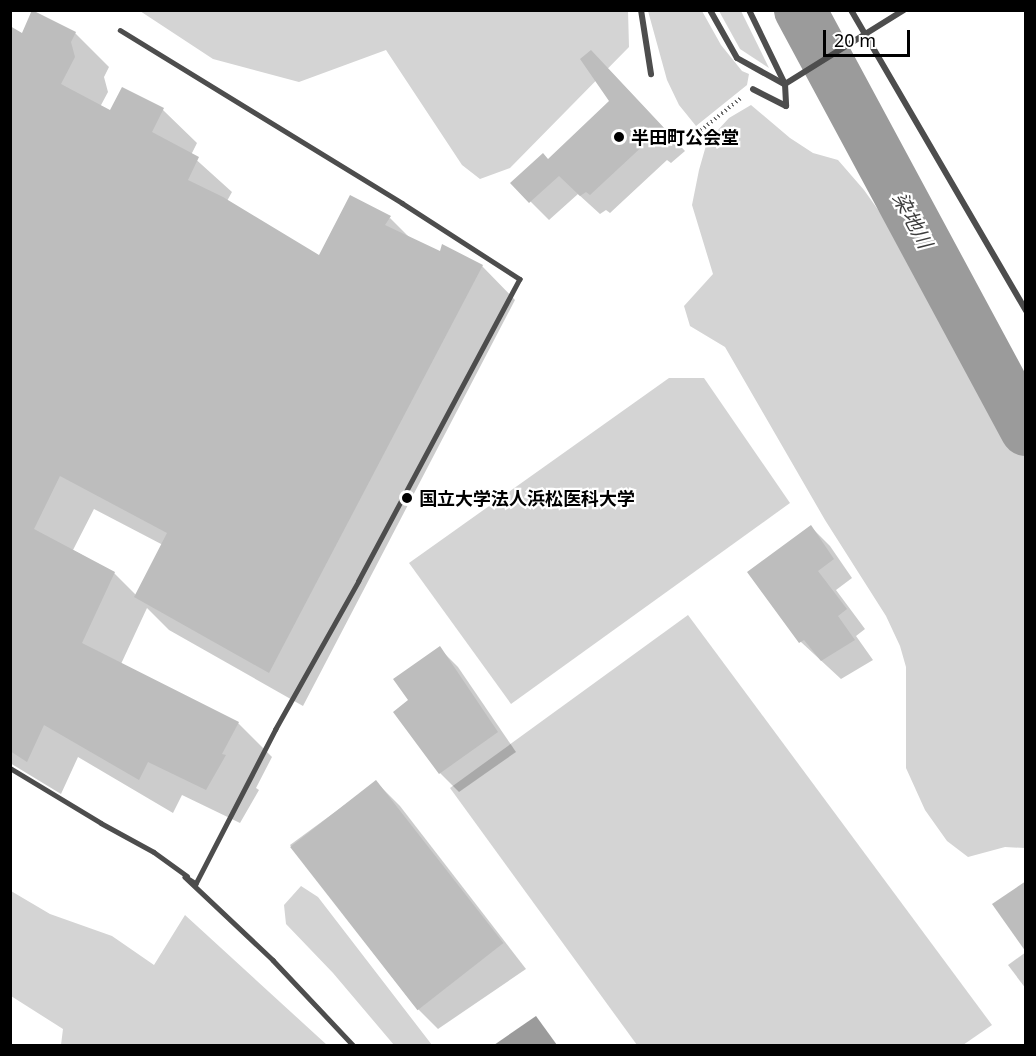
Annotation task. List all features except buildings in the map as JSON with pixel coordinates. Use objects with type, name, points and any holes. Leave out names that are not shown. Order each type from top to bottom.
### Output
[{"type":"street","points":[[641,10],[651,74]]},
{"type":"street","points":[[710,10],[737,58],[784,84]]},
{"type":"street","points":[[749,10],[784,84],[786,106],[753,89]]},
{"type":"street","points":[[851,10],[1026,311]]},
{"type":"street","points":[[784,84],[904,10]]},
{"type":"lane","points":[[120,30],[402,203],[520,279],[359,581],[276,729],[196,884]]},
{"type":"lane","points":[[10,768],[154,852],[196,884]]},
{"type":"lane","points":[[196,884],[185,877],[273,960],[354,1046]]},
{"type":"path","points":[[690,139],[753,89]]},
{"type":"shaded area","points":[[628,10],[629,47],[510,168],[480,179],[462,165],[386,50],[299,82],[213,59],[140,11]]},
{"type":"shaded area","points":[[648,11],[702,11],[721,45],[742,71],[749,74],[747,85],[696,126],[679,105],[667,80]]},
{"type":"shaded area","points":[[719,11],[741,11],[769,68],[740,49]]},
{"type":"shaded area","points":[[751,105],[790,138],[813,153],[838,160],[864,190],[928,280],[1025,453],[1025,848],[1005,847],[968,857],[947,841],[925,810],[906,768],[906,667],[900,646],[886,616],[825,520],[725,347],[690,326],[684,306],[713,274],[692,205],[699,170],[707,142],[729,118]]},
{"type":"shaded area","points":[[669,378],[704,378],[790,503],[511,704],[409,563]]},
{"type":"shaded area","points":[[688,615],[992,1025],[963,1045],[637,1045],[450,788]]},
{"type":"shaded area","points":[[301,886],[318,897],[432,1045],[394,1045],[333,973],[286,924],[284,905]]},
{"type":"shaded area","points":[[11,891],[50,914],[112,936],[154,965],[185,915],[327,1045],[61,1045],[63,1029],[11,996]]},
{"type":"shaded area","points":[[536,1016],[557,1045],[494,1045]]},
{"type":"waterway","name":"染地川","points":[[800,10],[1026,430]]},
{"type":"place","name":"半田町公会堂","points":[[619,137]]},
{"type":"place","name":"国立大学法人浜松医科大学","points":[[407,498]]}]
